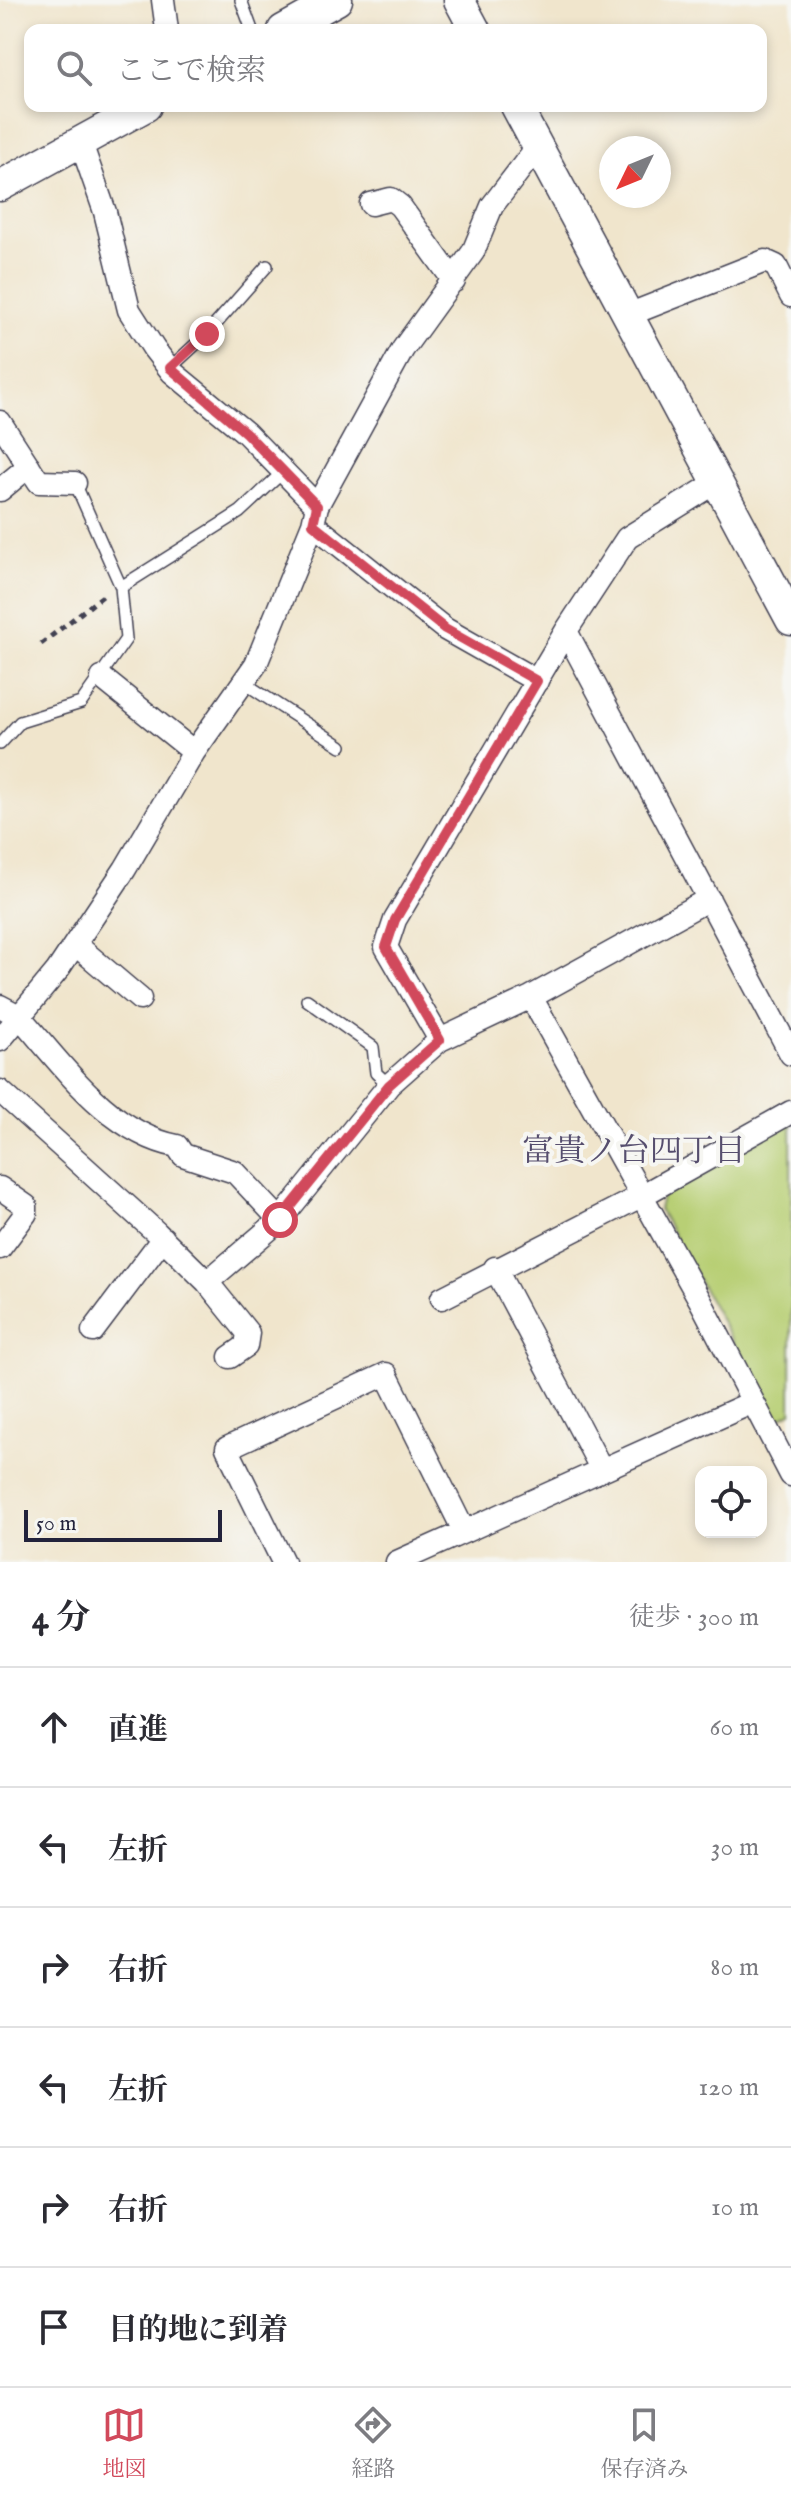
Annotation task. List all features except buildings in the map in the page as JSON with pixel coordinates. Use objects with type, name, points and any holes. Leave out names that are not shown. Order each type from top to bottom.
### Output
[{"type":"street","points":[[163,0],[166,24]]},
{"type":"street","points":[[294,24],[337,0]]},
{"type":"street","points":[[459,0],[472,24]]},
{"type":"street","points":[[0,186],[135,112]]},
{"type":"street","points":[[519,112],[791,620]]},
{"type":"street","points":[[81,143],[105,212],[129,310],[170,368],[246,433],[284,471],[315,515],[445,629],[537,681]]},
{"type":"street","points":[[0,1040],[10,1011],[75,944],[194,752],[267,643],[315,515],[403,349],[473,252],[492,206],[538,146]]},
{"type":"street","points":[[371,204],[391,199],[400,206],[454,281]]},
{"type":"street","points":[[628,315],[765,261],[776,266],[791,296]]},
{"type":"street","points":[[0,422],[39,482],[75,483]]},
{"type":"street","points":[[0,490],[29,466]]},
{"type":"street","points":[[440,1040],[386,947],[395,920],[566,631],[627,538],[717,482]]},
{"type":"street","points":[[566,631],[791,1054]]},
{"type":"street","points":[[102,678],[194,752]]},
{"type":"street","points":[[207,1282],[280,1220],[389,1085],[440,1040],[531,997],[709,899]]},
{"type":"street","points":[[75,944],[140,999]]},
{"type":"street","points":[[531,997],[791,1475]]},
{"type":"street","points":[[10,1011],[107,1110],[149,1141],[177,1146],[183,1155],[235,1172],[280,1220]]},
{"type":"street","points":[[0,1091],[163,1238],[207,1282],[248,1333],[246,1346],[230,1357]]},
{"type":"street","points":[[442,1298],[495,1268],[641,1196],[791,1112]]},
{"type":"street","points":[[0,1188],[26,1206],[26,1213],[0,1248]]},
{"type":"street","points":[[93,1331],[163,1238]]},
{"type":"street","points":[[495,1268],[601,1468]]},
{"type":"street","points":[[283,1562],[227,1448],[386,1374],[464,1531]]},
{"type":"street","points":[[397,1562],[753,1402]]},
{"type":"lane","points":[[241,0],[250,24]]},
{"type":"lane","points":[[170,368],[207,334],[267,266]]},
{"type":"lane","points":[[121,587],[240,512],[284,471]]},
{"type":"lane","points":[[0,744],[20,722],[81,703],[102,678],[126,639],[121,587],[75,483]]},
{"type":"lane","points":[[243,682],[341,746]]},
{"type":"lane","points":[[307,1000],[373,1047],[376,1073],[389,1085]]},
{"type":"path","points":[[41,644],[104,595],[121,587]]},
{"type":"green space","points":[[791,1121],[791,1412],[776,1420],[659,1209],[663,1192]]},
{"type":"district","name":"富貴ノ台四丁目","points":[[634,1152]]},
{"type":"route","points":[[207,334],[170,368],[172,372],[246,433],[317,506],[313,524],[445,629],[537,681],[395,920],[386,947],[440,1040],[389,1085],[280,1220]]}]
